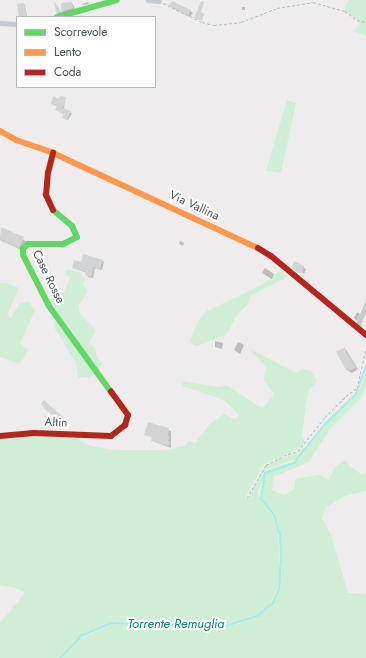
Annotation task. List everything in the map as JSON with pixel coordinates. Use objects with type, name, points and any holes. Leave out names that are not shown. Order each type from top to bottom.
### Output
[{"type":"street","points":[[61,16],[117,0]]},
{"type":"street","points":[[148,0],[159,1]]},
{"type":"street","points":[[0,23],[16,24]]},
{"type":"street","name":"Via Vallina","points":[[0,131],[16,140],[53,153],[258,248],[271,256],[364,333]]},
{"type":"street","name":"Case Rosse","points":[[53,153],[48,173],[46,195],[51,208],[72,226],[77,237],[63,244],[28,244],[23,249],[23,255],[48,306],[128,415],[125,425],[111,436]]},
{"type":"street","points":[[364,333],[357,327],[366,306]]},
{"type":"street","name":"Altin","points":[[0,436],[34,433],[111,436]]},
{"type":"path","points":[[159,1],[202,22],[214,25],[241,22],[276,8],[313,2],[345,11],[358,20],[366,22]]},
{"type":"path","points":[[247,498],[266,465],[298,451],[325,417],[356,388],[366,349]]},
{"type":"green space","points":[[349,0],[366,0],[366,36],[354,31],[360,22],[344,9]]},
{"type":"green space","points":[[287,100],[296,103],[281,173],[266,171]]},
{"type":"green space","points":[[68,270],[79,272],[85,279],[83,286],[88,291],[79,305],[80,314],[96,330],[89,343],[95,348],[97,357],[102,364],[98,371],[49,299],[58,299],[65,290],[70,278],[65,274]]},
{"type":"green space","points":[[279,271],[289,276],[250,296],[248,304],[237,315],[226,335],[197,346],[190,342],[198,321],[207,311],[263,284]]},
{"type":"green space","points":[[0,283],[7,283],[19,288],[7,316],[11,318],[19,304],[28,301],[35,310],[20,343],[28,350],[20,364],[0,357]]},
{"type":"green space","points":[[55,317],[96,373],[90,377],[78,378],[76,363],[54,327]]},
{"type":"green space","points":[[250,349],[297,373],[302,369],[311,371],[317,382],[309,389],[306,403],[302,436],[305,442],[297,450],[264,464],[245,498],[248,499],[266,465],[298,452],[303,448],[306,449],[297,459],[267,469],[258,492],[260,499],[271,513],[278,529],[279,584],[271,602],[266,609],[237,623],[194,625],[114,622],[76,639],[58,658],[0,658],[0,622],[10,612],[25,592],[12,587],[0,585],[0,439],[58,435],[76,436],[81,442],[91,446],[116,450],[166,450],[185,446],[189,441],[195,443],[210,424],[224,414],[234,419],[238,418],[239,415],[224,400],[183,386],[182,381],[219,387],[226,385],[262,408],[265,407],[274,394],[264,381],[264,374],[267,368]]},
{"type":"green space","points":[[366,371],[366,386],[361,398],[329,430],[309,462],[273,477],[272,490],[284,495],[294,489],[295,480],[299,478],[320,475],[329,480],[335,467],[344,461],[362,475],[366,472],[366,491],[347,495],[326,507],[322,518],[331,535],[348,593],[366,594],[366,658],[60,658],[77,640],[114,623],[223,626],[238,624],[267,610],[276,594],[282,573],[280,529],[272,512],[261,499],[260,492],[268,470],[298,460],[332,417],[360,389]]},
{"type":"building","points":[[54,1],[61,11],[61,3],[72,2],[73,8],[56,13]]},
{"type":"building","points":[[172,1],[191,10],[188,16],[169,6]]},
{"type":"building","points":[[201,1],[204,2],[201,12],[204,14],[202,21],[194,18]]},
{"type":"building","points":[[24,3],[27,16],[19,16],[17,4]]},
{"type":"building","points":[[53,96],[59,99],[60,96],[66,97],[63,108],[71,111],[67,120],[62,118],[63,114],[55,110],[57,106],[51,104]]},
{"type":"building","points":[[1,227],[24,237],[19,248],[0,239]]},
{"type":"building","points":[[83,254],[103,260],[100,269],[94,267],[91,277],[85,275],[86,272],[72,268],[74,260],[81,262]]},
{"type":"building","points":[[294,261],[304,266],[302,273],[298,273],[292,268]]},
{"type":"building","points":[[345,347],[346,352],[356,367],[349,371],[348,369],[346,370],[336,352]]},
{"type":"building","points":[[44,400],[64,418],[60,423],[43,408],[44,407],[41,404]]},
{"type":"building","points":[[148,422],[169,428],[169,446],[151,441],[152,437],[144,435]]},
{"type":"waterway","name":"Torrente Remuglia","points":[[60,658],[81,636],[111,623],[226,626],[257,616],[273,603],[279,589],[281,560],[280,535],[274,515],[261,499],[265,473],[294,463],[326,423],[356,394],[366,366]]},
{"type":"traffic: fast","points":[[61,16],[117,0]]},
{"type":"traffic: fast","points":[[53,210],[72,226],[77,237],[63,244],[28,244],[23,249],[23,255],[49,306],[111,392]]},
{"type":"traffic: slow","points":[[0,131],[16,140],[53,153],[258,248]]},
{"type":"traffic: jam","points":[[53,153],[48,173],[46,195],[53,210]]},
{"type":"traffic: jam","points":[[258,248],[271,256],[366,335]]},
{"type":"traffic: jam","points":[[0,436],[34,433],[111,436],[125,425],[128,415],[111,392]]}]
